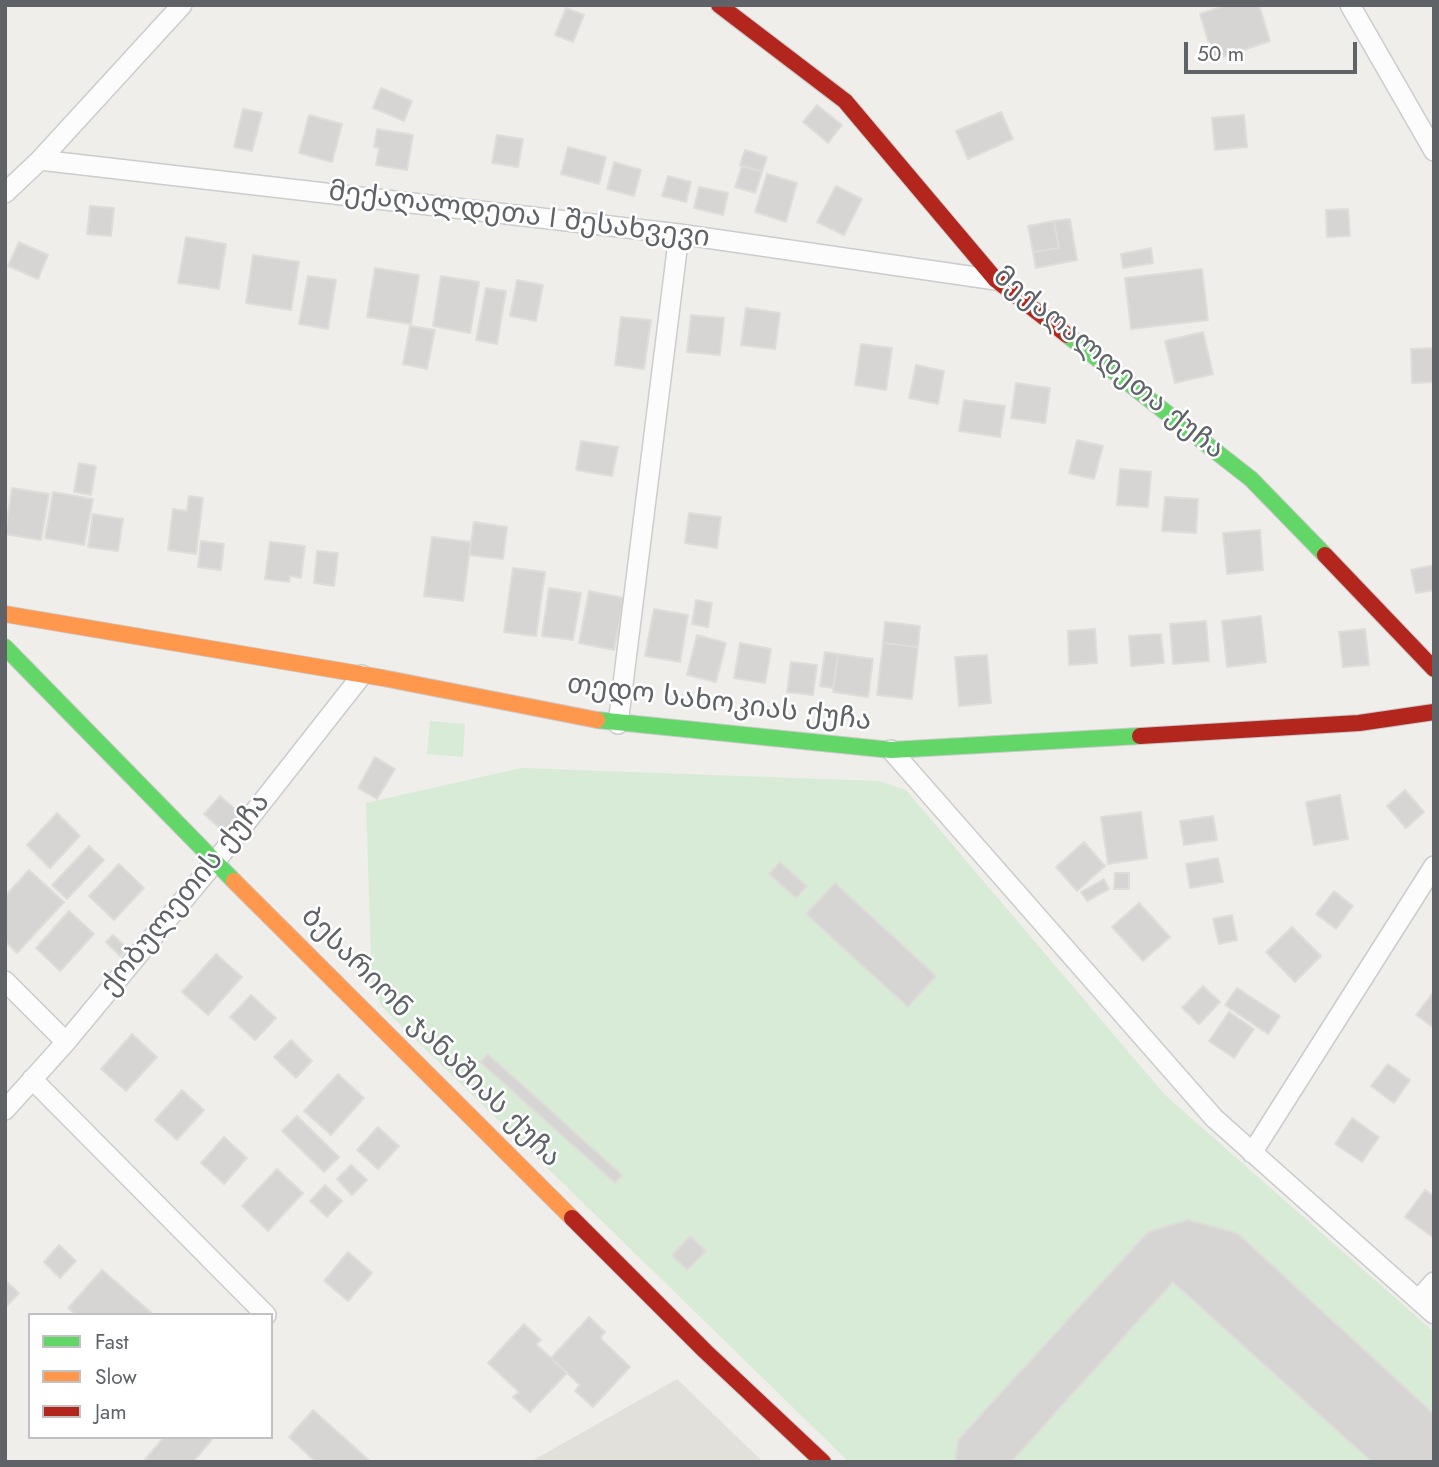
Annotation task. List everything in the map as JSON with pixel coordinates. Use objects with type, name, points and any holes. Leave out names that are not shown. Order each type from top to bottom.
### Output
[{"type":"street","points":[[5,193],[40,160],[182,5]]},
{"type":"street","name":"მექაღალდეთა ქუჩა","points":[[719,5],[845,101],[996,280],[1251,479],[1434,669]]},
{"type":"street","points":[[1350,5],[1434,152]]},
{"type":"street","name":"მექაღალდეთა I შესახვევი","points":[[40,160],[679,234],[996,280]]},
{"type":"street","points":[[618,724],[679,234]]},
{"type":"street","name":"თედო სახოკიას ქუჩა","points":[[5,614],[362,675],[618,724],[891,750],[1359,723],[1434,712]]},
{"type":"street","name":"ბესარიონ ჯანაშიას ქუჩა","points":[[5,646],[215,862],[705,1350],[823,1462]]},
{"type":"street","name":"ქობულეთის ქუჩა","points":[[5,1110],[66,1042],[215,862],[362,675]]},
{"type":"street","points":[[891,750],[1214,1118],[1434,1314]]},
{"type":"street","points":[[1252,1153],[1434,866]]},
{"type":"street","points":[[5,981],[66,1042]]},
{"type":"street","points":[[32,1079],[264,1313]]},
{"type":"street","points":[[1418,1300],[1434,1282]]},
{"type":"shaded area","points":[[677,1379],[763,1462],[530,1462]]},
{"type":"green space","points":[[430,721],[465,724],[463,757],[427,754]]},
{"type":"green space","points":[[521,768],[878,781],[906,790],[1165,1095],[1434,1332],[1434,1462],[849,1462],[383,1008],[372,988],[366,803]]},
{"type":"building","points":[[1226,5],[1259,5],[1270,41],[1214,60],[1200,14]]},
{"type":"building","points":[[566,8],[584,15],[573,42],[555,35]]},
{"type":"building","points":[[381,88],[412,101],[404,121],[373,108]]},
{"type":"building","points":[[817,105],[842,125],[828,143],[803,122]]},
{"type":"building","points":[[243,109],[262,113],[252,151],[234,147]]},
{"type":"building","points":[[1001,112],[1013,139],[968,159],[956,131]]},
{"type":"building","points":[[309,115],[342,124],[332,162],[299,153]]},
{"type":"building","points":[[1244,115],[1247,147],[1215,150],[1212,118]]},
{"type":"building","points":[[377,129],[413,135],[407,170],[376,165],[379,148],[374,147]]},
{"type":"building","points":[[497,135],[523,139],[518,167],[492,163]]},
{"type":"building","points":[[568,147],[606,157],[599,184],[561,174]]},
{"type":"building","points":[[745,150],[767,157],[762,172],[740,165]]},
{"type":"building","points":[[614,162],[641,170],[634,196],[607,189]]},
{"type":"building","points":[[742,166],[762,172],[755,193],[735,187]]},
{"type":"building","points":[[767,174],[797,183],[786,222],[755,212]]},
{"type":"building","points":[[668,176],[691,182],[686,202],[662,196]]},
{"type":"building","points":[[836,186],[862,199],[844,235],[817,222]]},
{"type":"building","points":[[699,187],[728,193],[723,215],[694,208]]},
{"type":"building","points":[[90,206],[114,208],[111,236],[87,234]]},
{"type":"building","points":[[1348,209],[1350,236],[1327,237],[1326,210]]},
{"type":"building","points":[[1070,219],[1077,260],[1036,268],[1033,252],[1059,248],[1054,221]]},
{"type":"building","points":[[1054,221],[1059,248],[1033,252],[1028,226]]},
{"type":"building","points":[[186,237],[226,244],[219,289],[178,283]]},
{"type":"building","points":[[19,242],[48,255],[38,279],[8,266]]},
{"type":"building","points":[[1151,248],[1153,263],[1123,268],[1121,254]]},
{"type":"building","points":[[253,255],[299,262],[291,310],[246,303]]},
{"type":"building","points":[[375,268],[419,275],[411,324],[367,317]]},
{"type":"building","points":[[1202,269],[1208,320],[1131,329],[1125,278]]},
{"type":"building","points":[[308,276],[336,280],[328,329],[299,324]]},
{"type":"building","points":[[441,276],[479,282],[470,333],[433,326]]},
{"type":"building","points":[[517,280],[543,285],[536,321],[510,316]]},
{"type":"building","points":[[486,288],[506,291],[497,344],[476,340]]},
{"type":"building","points":[[746,308],[780,313],[775,349],[741,345]]},
{"type":"building","points":[[691,315],[724,318],[720,355],[687,352]]},
{"type":"building","points":[[621,317],[651,320],[644,369],[615,365]]},
{"type":"building","points":[[410,326],[435,330],[427,369],[403,364]]},
{"type":"building","points":[[1203,332],[1213,374],[1175,383],[1165,341]]},
{"type":"building","points":[[861,344],[892,348],[886,390],[855,385]]},
{"type":"building","points":[[1434,348],[1434,382],[1412,383],[1411,349]]},
{"type":"building","points":[[916,365],[944,371],[938,404],[909,398]]},
{"type":"building","points":[[1016,383],[1050,388],[1045,423],[1011,418]]},
{"type":"building","points":[[964,400],[1005,406],[1000,437],[959,431]]},
{"type":"building","points":[[1077,440],[1103,446],[1094,479],[1069,473]]},
{"type":"building","points":[[581,441],[618,447],[612,476],[576,470]]},
{"type":"building","points":[[79,463],[96,466],[91,495],[74,492]]},
{"type":"building","points":[[1120,469],[1151,472],[1148,507],[1117,505]]},
{"type":"building","points":[[12,488],[49,494],[41,540],[5,534]]},
{"type":"building","points":[[53,492],[93,499],[84,545],[45,538]]},
{"type":"building","points":[[189,496],[203,498],[196,554],[168,550],[173,509],[187,511]]},
{"type":"building","points":[[1165,497],[1198,499],[1196,533],[1162,531]]},
{"type":"building","points":[[689,513],[721,517],[717,548],[685,543]]},
{"type":"building","points":[[93,514],[123,519],[118,551],[88,547]]},
{"type":"building","points":[[474,522],[507,527],[503,559],[469,555]]},
{"type":"building","points":[[1260,530],[1263,570],[1227,574],[1223,533]]},
{"type":"building","points":[[432,537],[471,542],[463,601],[424,596]]},
{"type":"building","points":[[201,541],[224,544],[221,570],[198,567]]},
{"type":"building","points":[[270,542],[305,546],[301,578],[290,576],[289,582],[265,579]]},
{"type":"building","points":[[317,551],[338,553],[334,586],[314,583]]},
{"type":"building","points":[[1434,565],[1434,590],[1416,593],[1411,570]]},
{"type":"building","points":[[513,568],[545,572],[536,636],[504,632]]},
{"type":"building","points":[[549,588],[581,593],[573,640],[542,636]]},
{"type":"building","points":[[589,591],[624,598],[614,650],[579,643]]},
{"type":"building","points":[[696,600],[712,603],[708,627],[692,624]]},
{"type":"building","points":[[654,609],[688,615],[680,662],[645,656]]},
{"type":"building","points":[[1261,616],[1266,662],[1227,667],[1222,621]]},
{"type":"building","points":[[1206,621],[1209,661],[1173,664],[1170,624]]},
{"type":"building","points":[[885,622],[920,626],[918,647],[883,643]]},
{"type":"building","points":[[1095,629],[1097,663],[1069,665],[1068,631]]},
{"type":"building","points":[[1365,629],[1369,665],[1343,667],[1339,632]]},
{"type":"building","points":[[1161,634],[1164,663],[1131,666],[1129,636]]},
{"type":"building","points":[[697,635],[726,643],[716,682],[687,675]]},
{"type":"building","points":[[740,643],[771,649],[765,683],[734,678]]},
{"type":"building","points":[[883,643],[918,647],[912,699],[877,695]]},
{"type":"building","points":[[825,652],[838,654],[833,688],[820,686]]},
{"type":"building","points":[[838,654],[873,659],[868,697],[833,692]]},
{"type":"building","points":[[987,655],[991,703],[959,706],[955,657]]},
{"type":"building","points":[[791,662],[817,665],[813,695],[787,692]]},
{"type":"building","points":[[375,757],[395,769],[377,799],[358,788]]},
{"type":"building","points":[[1405,790],[1424,812],[1406,828],[1387,806]]},
{"type":"building","points":[[1340,795],[1348,839],[1314,845],[1306,802]]},
{"type":"building","points":[[220,796],[242,815],[225,833],[204,814]]},
{"type":"building","points":[[1141,812],[1147,858],[1108,864],[1101,817]]},
{"type":"building","points":[[57,813],[80,836],[50,868],[27,845]]},
{"type":"building","points":[[1213,816],[1217,840],[1184,845],[1180,821]]},
{"type":"building","points":[[1084,842],[1105,866],[1077,891],[1056,867]]},
{"type":"building","points":[[89,846],[104,860],[67,899],[52,885]]},
{"type":"building","points":[[1218,858],[1223,882],[1190,888],[1186,864]]},
{"type":"building","points":[[780,862],[807,886],[796,898],[769,874]]},
{"type":"building","points":[[119,864],[144,888],[114,920],[89,896]]},
{"type":"building","points":[[29,870],[64,902],[17,953],[5,941],[5,896]]},
{"type":"building","points":[[1115,873],[1129,873],[1129,889],[1114,889]]},
{"type":"building","points":[[1104,879],[1109,889],[1087,901],[1081,892]]},
{"type":"building","points":[[835,883],[936,976],[908,1007],[806,914]]},
{"type":"building","points":[[1334,891],[1353,906],[1336,929],[1316,914]]},
{"type":"building","points":[[1139,903],[1170,937],[1143,961],[1112,927]]},
{"type":"building","points":[[69,911],[94,934],[60,971],[36,948]]},
{"type":"building","points":[[1232,915],[1237,940],[1219,944],[1213,919]]},
{"type":"building","points":[[1292,927],[1321,956],[1295,982],[1266,952]]},
{"type":"building","points":[[113,935],[127,948],[120,956],[106,942]]},
{"type":"building","points":[[216,954],[242,977],[208,1015],[182,992]]},
{"type":"building","points":[[1203,986],[1220,1002],[1199,1024],[1182,1008]]},
{"type":"building","points":[[1237,988],[1280,1016],[1268,1034],[1225,1005]]},
{"type":"building","points":[[1434,991],[1434,1028],[1416,1015]]},
{"type":"building","points":[[251,995],[276,1018],[255,1040],[230,1017]]},
{"type":"building","points":[[1229,1012],[1254,1029],[1234,1058],[1209,1041]]},
{"type":"building","points":[[132,1034],[157,1057],[126,1091],[101,1069]]},
{"type":"building","points":[[291,1040],[312,1061],[296,1078],[274,1057]]},
{"type":"building","points":[[488,1054],[622,1175],[615,1183],[480,1062]]},
{"type":"building","points":[[1388,1064],[1410,1080],[1394,1103],[1371,1086]]},
{"type":"building","points":[[338,1074],[364,1098],[331,1135],[304,1111]]},
{"type":"building","points":[[182,1090],[204,1110],[177,1140],[155,1120]]},
{"type":"building","points":[[297,1116],[339,1157],[324,1172],[282,1131]]},
{"type":"building","points":[[1352,1118],[1379,1137],[1362,1162],[1335,1144]]},
{"type":"building","points":[[378,1127],[399,1146],[378,1169],[357,1150]]},
{"type":"building","points":[[224,1137],[247,1158],[224,1184],[201,1163]]},
{"type":"building","points":[[351,1165],[367,1180],[352,1195],[337,1179]]},
{"type":"building","points":[[277,1169],[303,1193],[268,1231],[242,1206]]},
{"type":"building","points":[[325,1185],[342,1201],[327,1217],[310,1201]]},
{"type":"building","points":[[1425,1190],[1434,1196],[1434,1238],[1405,1217]]},
{"type":"building","points":[[1188,1220],[1237,1233],[1434,1414],[1434,1462],[1372,1462],[1173,1282],[1011,1462],[955,1462],[958,1440],[1148,1232]]},
{"type":"building","points":[[690,1236],[706,1251],[687,1270],[672,1255]]},
{"type":"building","points":[[59,1245],[76,1261],[60,1278],[44,1262]]},
{"type":"building","points":[[348,1252],[372,1273],[348,1301],[324,1281]]},
{"type":"building","points":[[102,1270],[152,1313],[74,1313],[68,1308]]},
{"type":"building","points":[[5,1280],[19,1293],[5,1308]]},
{"type":"building","points":[[589,1317],[605,1332],[600,1338],[630,1367],[593,1407],[575,1391],[580,1385],[551,1358]]},
{"type":"building","points":[[524,1324],[541,1340],[536,1344],[567,1373],[530,1412],[513,1397],[519,1392],[488,1363]]},
{"type":"building","points":[[313,1410],[371,1462],[316,1462],[289,1437]]},
{"type":"building","points":[[162,1439],[212,1439],[193,1462],[143,1462]]},
{"type":"traffic: fast","points":[[1067,335],[1251,479],[1325,555]]},
{"type":"traffic: fast","points":[[5,647],[234,881]]},
{"type":"traffic: fast","points":[[597,720],[891,750],[1140,736]]},
{"type":"traffic: slow","points":[[5,614],[383,678],[597,720]]},
{"type":"traffic: slow","points":[[234,881],[572,1218]]},
{"type":"traffic: jam","points":[[719,5],[845,101],[996,280],[1067,335]]},
{"type":"traffic: jam","points":[[1325,555],[1434,669]]},
{"type":"traffic: jam","points":[[1140,736],[1359,723],[1434,712]]},
{"type":"traffic: jam","points":[[572,1218],[705,1351],[823,1462]]}]
